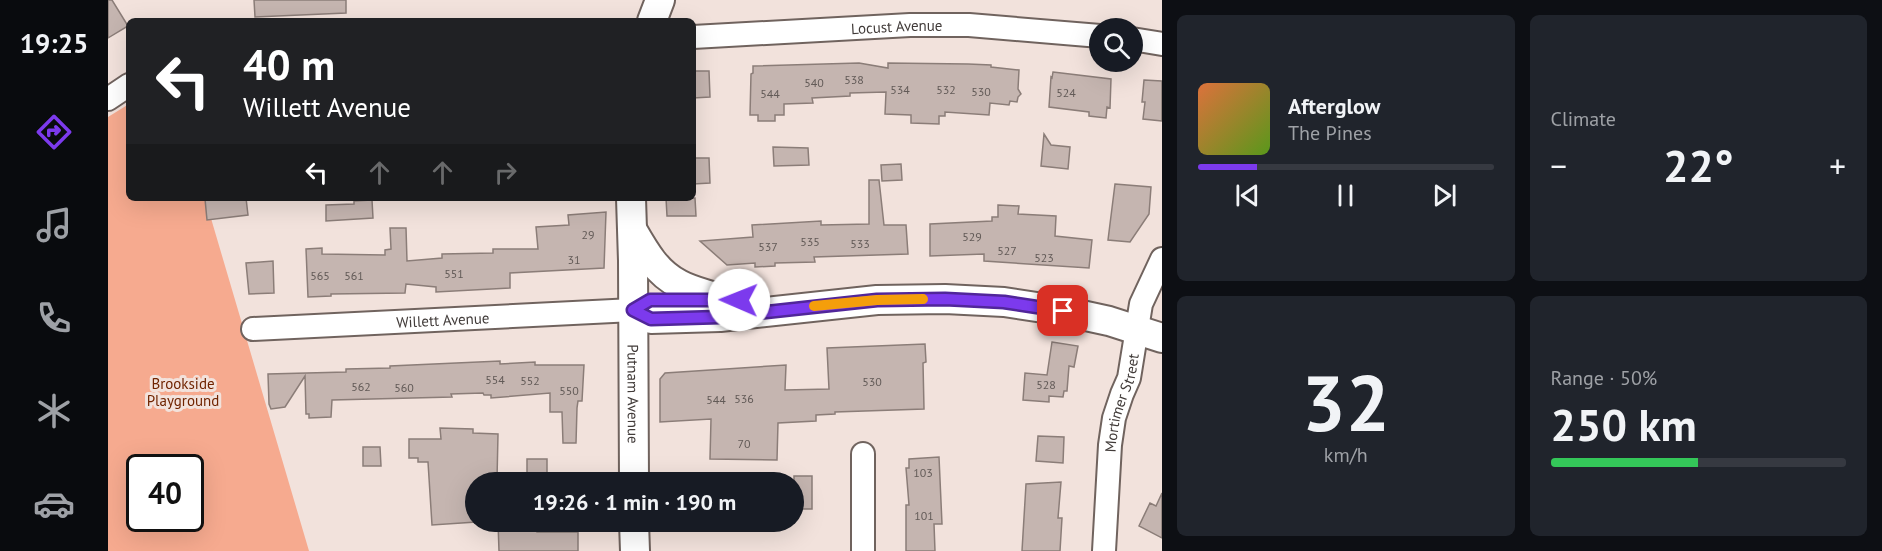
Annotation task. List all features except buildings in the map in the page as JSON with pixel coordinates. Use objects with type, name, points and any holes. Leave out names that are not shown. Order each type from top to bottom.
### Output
[{"type":"street","points":[[653,18],[660,0]]},
{"type":"street","name":"Locust Avenue","points":[[696,37],[910,24],[969,25],[1089,35]]},
{"type":"street","points":[[1143,41],[1162,44]]},
{"type":"street","points":[[108,99],[126,87]]},
{"type":"street","name":"Putnam Avenue","points":[[631,201],[634,472]]},
{"type":"street","points":[[632,230],[650,260],[662,272],[679,284],[720,298]]},
{"type":"street","name":"Mortimer Street","points":[[1104,551],[1110,445],[1114,418],[1122,394],[1149,334],[1141,304],[1162,259]]},
{"type":"street","name":"Willett Avenue","points":[[253,329],[633,310],[650,300],[720,298],[825,304]]},
{"type":"street","name":"Willett Avenue","points":[[633,310],[651,319],[720,317],[825,304],[877,300],[945,299],[1004,302],[1063,311],[1149,334]]},
{"type":"street","points":[[863,454],[863,551]]},
{"type":"street","points":[[634,532],[635,551]]},
{"type":"green space","name":"Brookside Playground","points":[[126,106],[126,201],[206,201],[309,551],[108,551],[108,117]]},
{"type":"slow traffic","points":[[814,306],[877,300],[923,299]]},
{"type":"route","points":[[739,300],[720,298],[650,300],[633,310],[651,319],[720,317],[825,304],[877,300],[945,299],[1004,302],[1063,311]]}]
